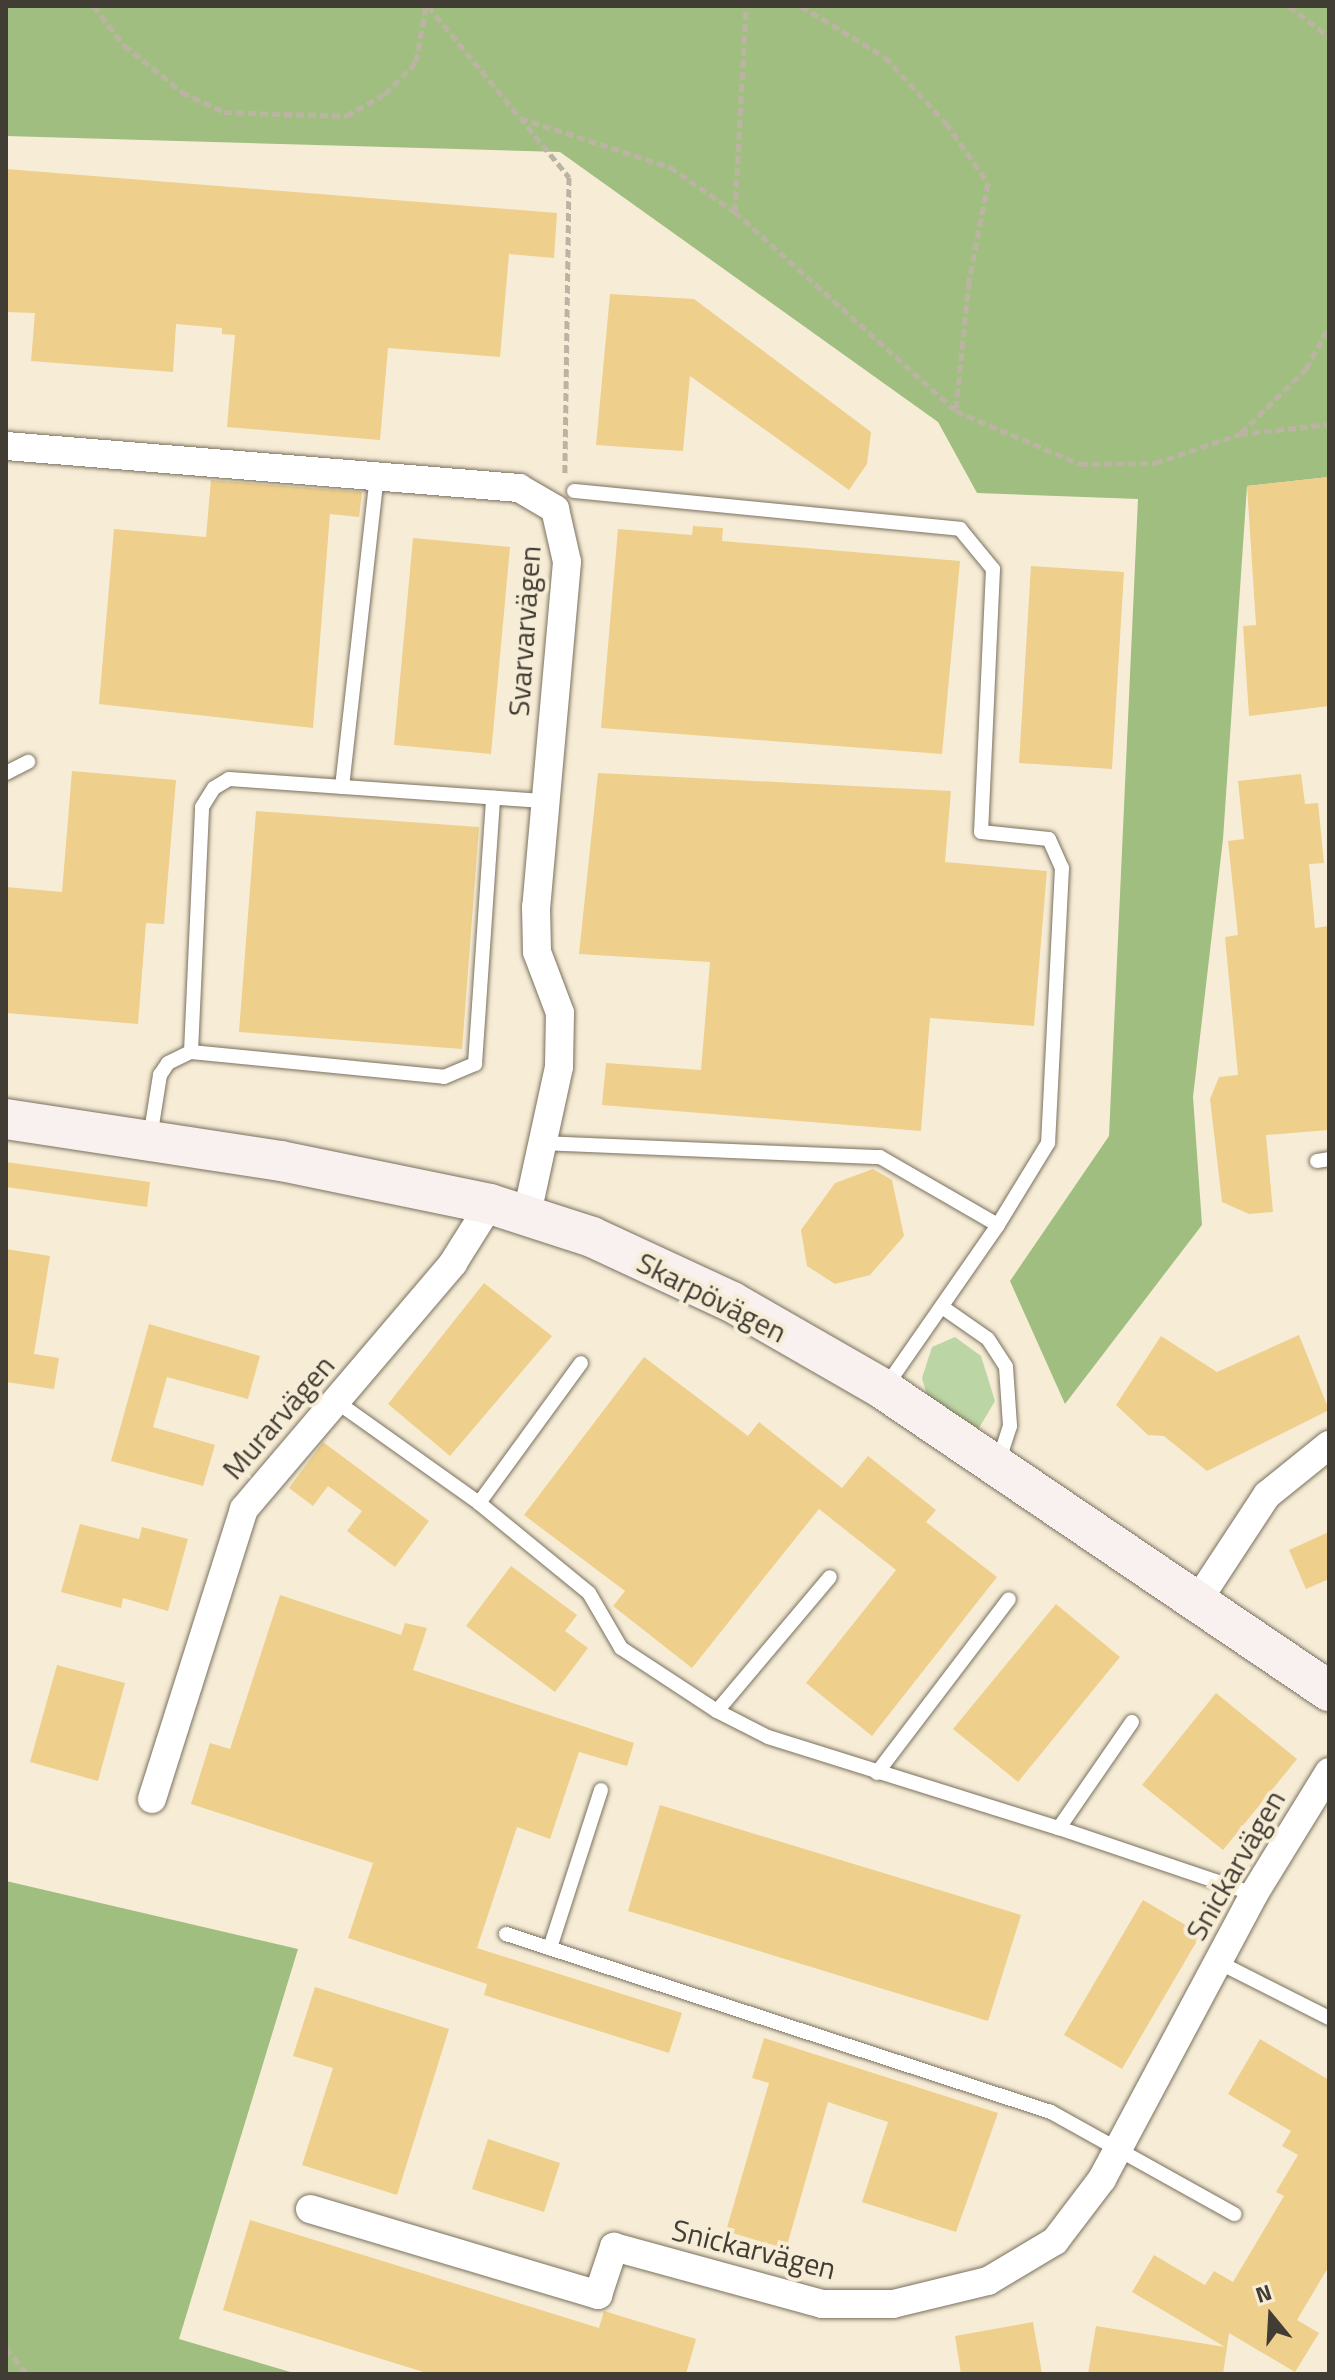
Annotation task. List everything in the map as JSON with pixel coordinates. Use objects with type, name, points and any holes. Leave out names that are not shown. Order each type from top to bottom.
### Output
[{"type":"street","name":"Svarvarvägen","points":[[6,446],[377,475],[534,491],[559,516],[567,562],[546,801],[537,952],[560,1013],[560,1053],[542,1143],[509,1209]]},
{"type":"street","name":"Skarpövägen","points":[[6,1119],[150,1139],[509,1209],[732,1302],[883,1389],[1329,1691]]},
{"type":"street","name":"Murarvägen","points":[[152,1799],[244,1509],[453,1263],[509,1209]]},
{"type":"street","points":[[1198,1600],[1267,1495],[1329,1445]]},
{"type":"street","name":"Snickarvägen","points":[[310,2209],[598,2295],[614,2247],[822,2304],[861,2308],[943,2295],[1026,2264],[1055,2241],[1119,2146],[1254,1894],[1329,1772]]},
{"type":"lane","points":[[342,787],[377,475]]},
{"type":"lane","points":[[570,488],[960,529],[993,569],[981,832],[1049,839],[1062,868],[1048,1143],[945,1309],[883,1389]]},
{"type":"lane","points":[[6,773],[28,762]]},
{"type":"lane","points":[[191,1052],[202,807],[229,779],[546,801]]},
{"type":"lane","points":[[150,1139],[160,1075],[168,1063],[191,1052],[444,1077],[475,1064],[493,798]]},
{"type":"lane","points":[[542,1143],[666,1157],[880,1157],[998,1225]]},
{"type":"lane","points":[[945,1309],[988,1339],[1006,1367],[1010,1426],[997,1465]]},
{"type":"lane","points":[[479,1503],[581,1363]]},
{"type":"lane","points":[[337,1402],[479,1503],[589,1593],[621,1648],[717,1711],[768,1737],[1059,1828],[1254,1894]]},
{"type":"lane","points":[[717,1711],[830,1577]]},
{"type":"lane","points":[[877,1773],[1009,1599]]},
{"type":"lane","points":[[1059,1828],[1132,1722]]},
{"type":"lane","points":[[550,1948],[601,1790]]},
{"type":"lane","points":[[506,1934],[1051,2112],[1119,2146],[1234,2214]]},
{"type":"lane","points":[[1218,1962],[1329,2018]]},
{"type":"path","points":[[93,6],[124,45],[182,92],[224,112],[346,116],[385,94],[416,62],[427,6]]},
{"type":"path","points":[[427,6],[569,177],[570,488]]},
{"type":"path","points":[[735,212],[746,6]]},
{"type":"path","points":[[801,6],[885,57],[946,123],[988,183],[969,281],[956,411]]},
{"type":"path","points":[[1289,6],[1329,37]]},
{"type":"path","points":[[520,118],[670,167],[735,212],[956,411],[1080,464],[1155,463],[1240,434],[1329,424]]},
{"type":"path","points":[[1240,434],[1306,369],[1329,327]]},
{"type":"path","points":[[6,2348],[27,2374]]},
{"type":"green space","points":[[6,6],[1329,6],[1329,477],[1247,486],[1223,839],[1193,1097],[1202,1225],[1065,1404],[1010,1281],[1109,1136],[1138,499],[977,493],[938,422],[560,152],[6,136]]},
{"type":"green space","points":[[955,1337],[981,1356],[995,1401],[976,1433],[927,1395],[922,1378],[932,1347]]},
{"type":"green space","points":[[6,1881],[298,1949],[179,2339],[297,2374],[6,2374]]},
{"type":"building","points":[[6,169],[557,213],[554,258],[509,254],[500,357],[388,348],[380,440],[227,427],[235,335],[222,334],[222,328],[176,324],[173,372],[31,361],[35,313],[6,312]]},
{"type":"building","points":[[610,294],[694,299],[871,432],[867,464],[849,490],[690,376],[683,451],[596,445]]},
{"type":"building","points":[[1329,477],[1329,706],[1249,716],[1243,626],[1256,625],[1247,486]]},
{"type":"building","points":[[211,480],[362,492],[359,517],[330,514],[313,728],[99,704],[114,529],[206,537]]},
{"type":"building","points":[[693,526],[723,528],[722,541],[960,561],[942,754],[601,728],[618,529],[692,535]]},
{"type":"building","points":[[413,538],[510,547],[491,754],[394,745]]},
{"type":"building","points":[[1031,566],[1124,572],[1112,769],[1019,763]]},
{"type":"building","points":[[72,771],[176,780],[164,924],[146,923],[138,1024],[6,1013],[6,887],[62,892]]},
{"type":"building","points":[[598,773],[951,791],[945,862],[1047,871],[1034,1026],[930,1018],[921,1131],[602,1105],[606,1063],[701,1070],[710,962],[579,954]]},
{"type":"building","points":[[1301,774],[1305,804],[1318,803],[1324,863],[1309,864],[1315,928],[1329,926],[1329,1130],[1266,1135],[1273,1212],[1249,1214],[1222,1202],[1210,1099],[1219,1077],[1238,1075],[1225,937],[1238,935],[1228,841],[1244,839],[1238,781]]},
{"type":"building","points":[[256,811],[479,827],[462,1049],[239,1032]]},
{"type":"building","points":[[6,1162],[150,1182],[147,1207],[6,1187]]},
{"type":"building","points":[[873,1169],[892,1180],[904,1236],[870,1275],[835,1284],[807,1266],[801,1230],[835,1183]]},
{"type":"building","points":[[6,1249],[50,1256],[34,1354],[59,1358],[54,1389],[6,1382]]},
{"type":"building","points":[[484,1283],[552,1336],[450,1456],[388,1404]]},
{"type":"building","points":[[149,1324],[260,1356],[248,1399],[167,1377],[153,1427],[215,1445],[203,1486],[111,1461]]},
{"type":"building","points":[[1299,1335],[1329,1410],[1207,1471],[1164,1436],[1148,1435],[1116,1405],[1161,1336],[1217,1372]]},
{"type":"building","points":[[644,1357],[748,1436],[759,1422],[842,1488],[868,1456],[936,1510],[926,1522],[997,1577],[872,1736],[806,1683],[896,1570],[819,1509],[692,1668],[613,1606],[625,1591],[524,1515]]},
{"type":"building","points":[[323,1442],[429,1521],[395,1567],[347,1531],[362,1511],[328,1486],[313,1506],[289,1488]]},
{"type":"building","points":[[80,1524],[139,1539],[142,1527],[188,1539],[168,1611],[123,1598],[121,1608],[61,1592]]},
{"type":"building","points":[[1329,1532],[1329,1579],[1306,1589],[1289,1550]]},
{"type":"building","points":[[511,1566],[577,1615],[565,1631],[588,1648],[555,1692],[466,1626]]},
{"type":"building","points":[[280,1595],[401,1635],[405,1623],[427,1628],[413,1670],[634,1743],[627,1766],[579,1752],[550,1839],[517,1827],[477,1948],[682,2013],[669,2053],[484,1995],[487,1984],[348,1938],[373,1863],[191,1804],[210,1743],[230,1749]]},
{"type":"building","points":[[1056,1604],[1120,1657],[1018,1782],[953,1729]]},
{"type":"building","points":[[57,1665],[125,1683],[98,1781],[30,1762]]},
{"type":"building","points":[[1216,1693],[1297,1759],[1223,1850],[1142,1785]]},
{"type":"building","points":[[660,1805],[1021,1915],[988,2021],[628,1911]]},
{"type":"building","points":[[1143,1900],[1201,1934],[1122,2069],[1064,2035]]},
{"type":"building","points":[[315,1987],[449,2029],[397,2195],[302,2165],[333,2068],[293,2056]]},
{"type":"building","points":[[764,2038],[998,2113],[956,2232],[862,2202],[888,2122],[828,2102],[786,2249],[726,2231],[769,2083],[752,2078]]},
{"type":"building","points":[[1260,2039],[1329,2080],[1329,2266],[1297,2320],[1319,2333],[1295,2372],[1229,2333],[1223,2374],[1088,2374],[1096,2326],[1225,2347],[1132,2292],[1154,2255],[1205,2285],[1214,2271],[1233,2282],[1284,2196],[1276,2192],[1298,2155],[1282,2146],[1291,2131],[1228,2094]]},
{"type":"building","points":[[488,2139],[560,2163],[544,2212],[472,2189]]},
{"type":"building","points":[[250,2220],[599,2328],[604,2311],[696,2339],[686,2374],[430,2374],[223,2310]]},
{"type":"building","points":[[1033,2322],[1042,2374],[961,2374],[955,2336]]}]
